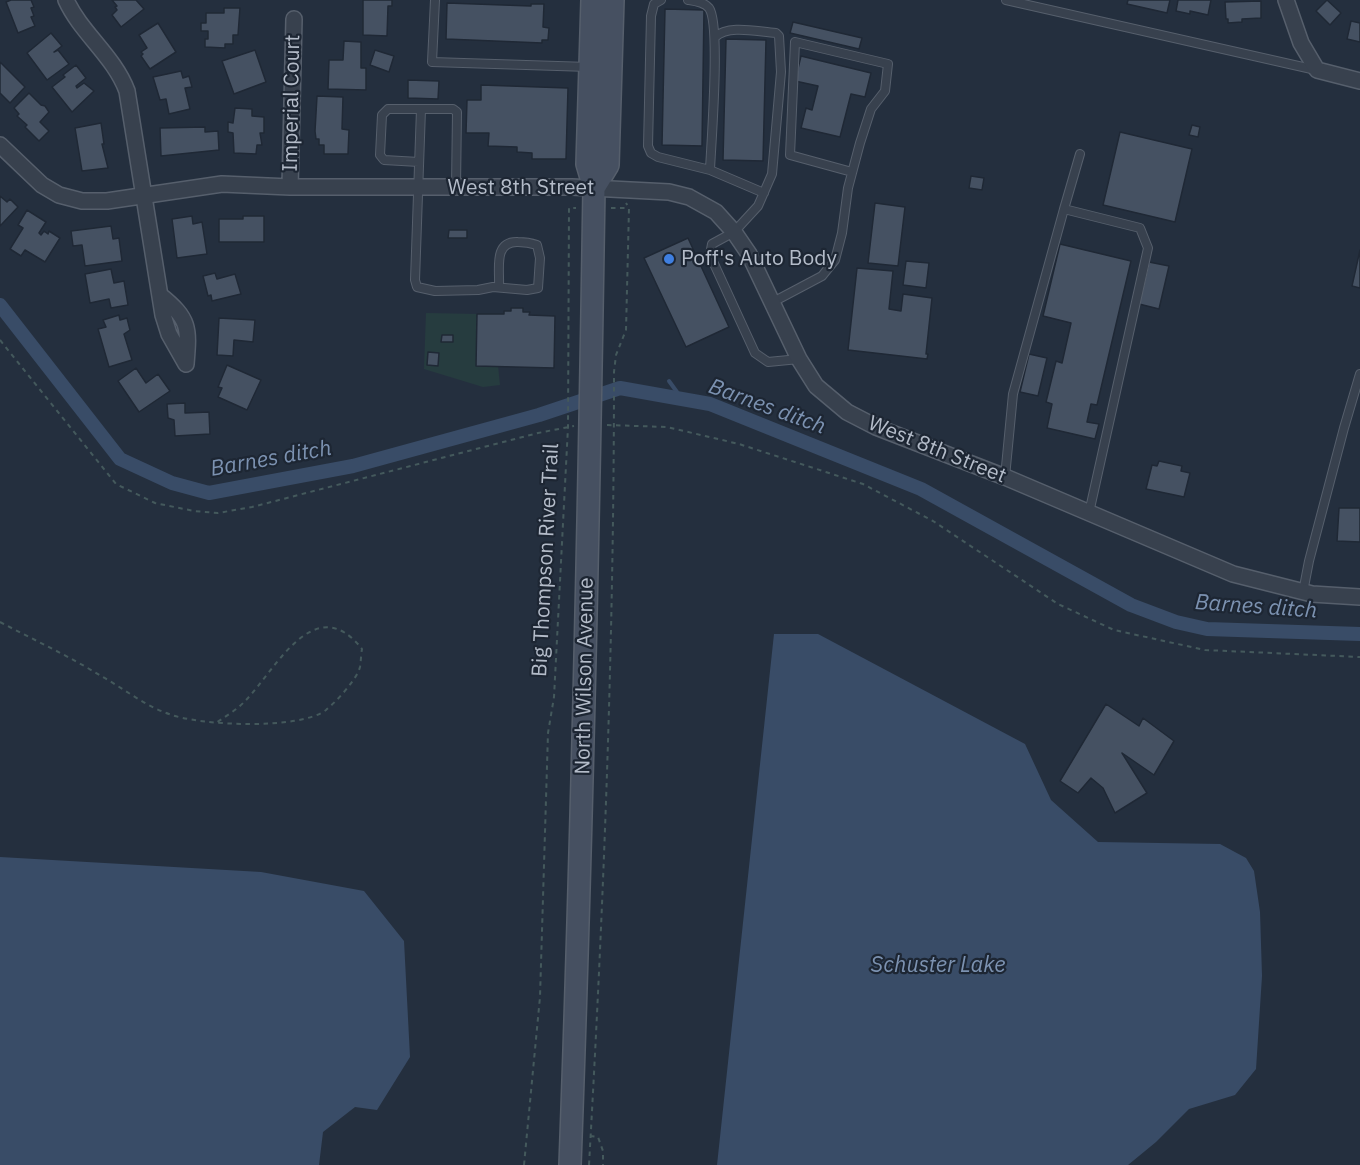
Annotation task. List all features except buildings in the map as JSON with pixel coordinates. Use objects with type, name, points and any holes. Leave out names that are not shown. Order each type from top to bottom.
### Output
[{"type":"main road","name":"North Wilson Avenue","points":[[570,1165],[580,883],[591,373],[594,188],[587,164],[592,0]]},
{"type":"main road","name":"North Wilson Avenue","points":[[594,188],[608,165],[614,0]]},
{"type":"street","points":[[66,0],[78,21],[123,80],[127,91],[160,295]]},
{"type":"street","points":[[1286,0],[1301,43],[1317,70],[1360,81]]},
{"type":"street","name":"Imperial Court","points":[[291,187],[294,19]]},
{"type":"street","name":"West 8th Street","points":[[0,145],[42,184],[70,199],[106,201],[222,184],[291,187],[594,188],[669,192],[689,197],[716,212],[734,232],[749,254],[799,358],[816,386],[847,412],[876,427],[1005,477],[1233,574],[1303,592],[1360,597]]},
{"type":"lane","points":[[435,0],[432,62],[590,67]]},
{"type":"lane","points":[[607,0],[614,0]]},
{"type":"lane","points":[[661,0],[654,4],[651,16],[648,146],[651,153],[658,158],[710,170],[764,193]]},
{"type":"lane","points":[[688,0],[705,4],[711,10],[715,37],[710,170]]},
{"type":"lane","points":[[1006,0],[1317,70]]},
{"type":"lane","points":[[715,37],[719,33],[731,31],[776,33],[779,36],[781,72],[772,174],[758,206],[734,232],[712,244],[710,255],[754,353],[768,362],[799,358]]},
{"type":"lane","points":[[772,302],[822,276],[835,260],[852,172],[871,109],[885,91],[888,64],[795,42],[790,155],[852,172]]},
{"type":"lane","points":[[418,162],[384,160],[380,155],[382,115],[388,109],[453,110],[457,112],[456,187]]},
{"type":"lane","points":[[421,109],[414,280],[417,287],[435,291],[499,287],[527,290],[538,288],[540,258],[537,245],[528,242],[513,242],[502,246],[499,287]]},
{"type":"lane","points":[[1005,477],[1013,394],[1080,154]]},
{"type":"lane","points":[[1064,208],[1140,228],[1148,248],[1089,513]]},
{"type":"lane","points":[[1303,592],[1309,561],[1360,374]]},
{"type":"path","points":[[589,1165],[604,834],[612,576],[614,372],[616,356],[627,330],[630,208],[622,198],[621,189]]},
{"type":"path","name":"Big Thompson River Trail","points":[[0,340],[116,484],[155,503],[194,511],[218,513],[252,507],[568,427],[554,697],[548,733],[540,997],[524,1165]]},
{"type":"path","points":[[568,375],[568,427]]},
{"type":"path","points":[[590,424],[667,427],[739,444],[862,484],[933,521],[1058,604],[1114,630],[1205,650],[1360,657]]},
{"type":"path","points":[[0,622],[99,674],[168,714],[191,721],[216,723],[243,724],[300,720],[325,711],[345,690],[359,669],[362,648],[351,635],[332,627],[310,631],[288,646],[268,676],[244,702],[216,723]]},
{"type":"path","points":[[590,1136],[598,1137],[603,1151],[603,1165]]},
{"type":"green space","points":[[426,313],[477,314],[476,365],[498,366],[500,385],[483,387],[424,369]]},
{"type":"water","name":"Schuster Lake","points":[[774,634],[818,634],[1025,744],[1051,800],[1098,842],[1220,844],[1246,858],[1254,871],[1260,912],[1262,976],[1256,1069],[1235,1095],[1189,1109],[1156,1142],[1128,1165],[717,1165]]},
{"type":"water","points":[[0,857],[261,872],[364,891],[404,941],[410,1057],[377,1110],[355,1107],[323,1132],[319,1165],[0,1165]]},
{"type":"waterway","name":"Barnes ditch","points":[[0,305],[120,459],[172,483],[209,493],[353,466],[539,415],[620,388],[710,404],[921,489],[1131,605],[1176,622],[1207,629],[1360,634]]},
{"type":"waterway","points":[[669,381],[682,399]]},
{"type":"place","name":"Poff's Auto Body","points":[[669,259]]}]
